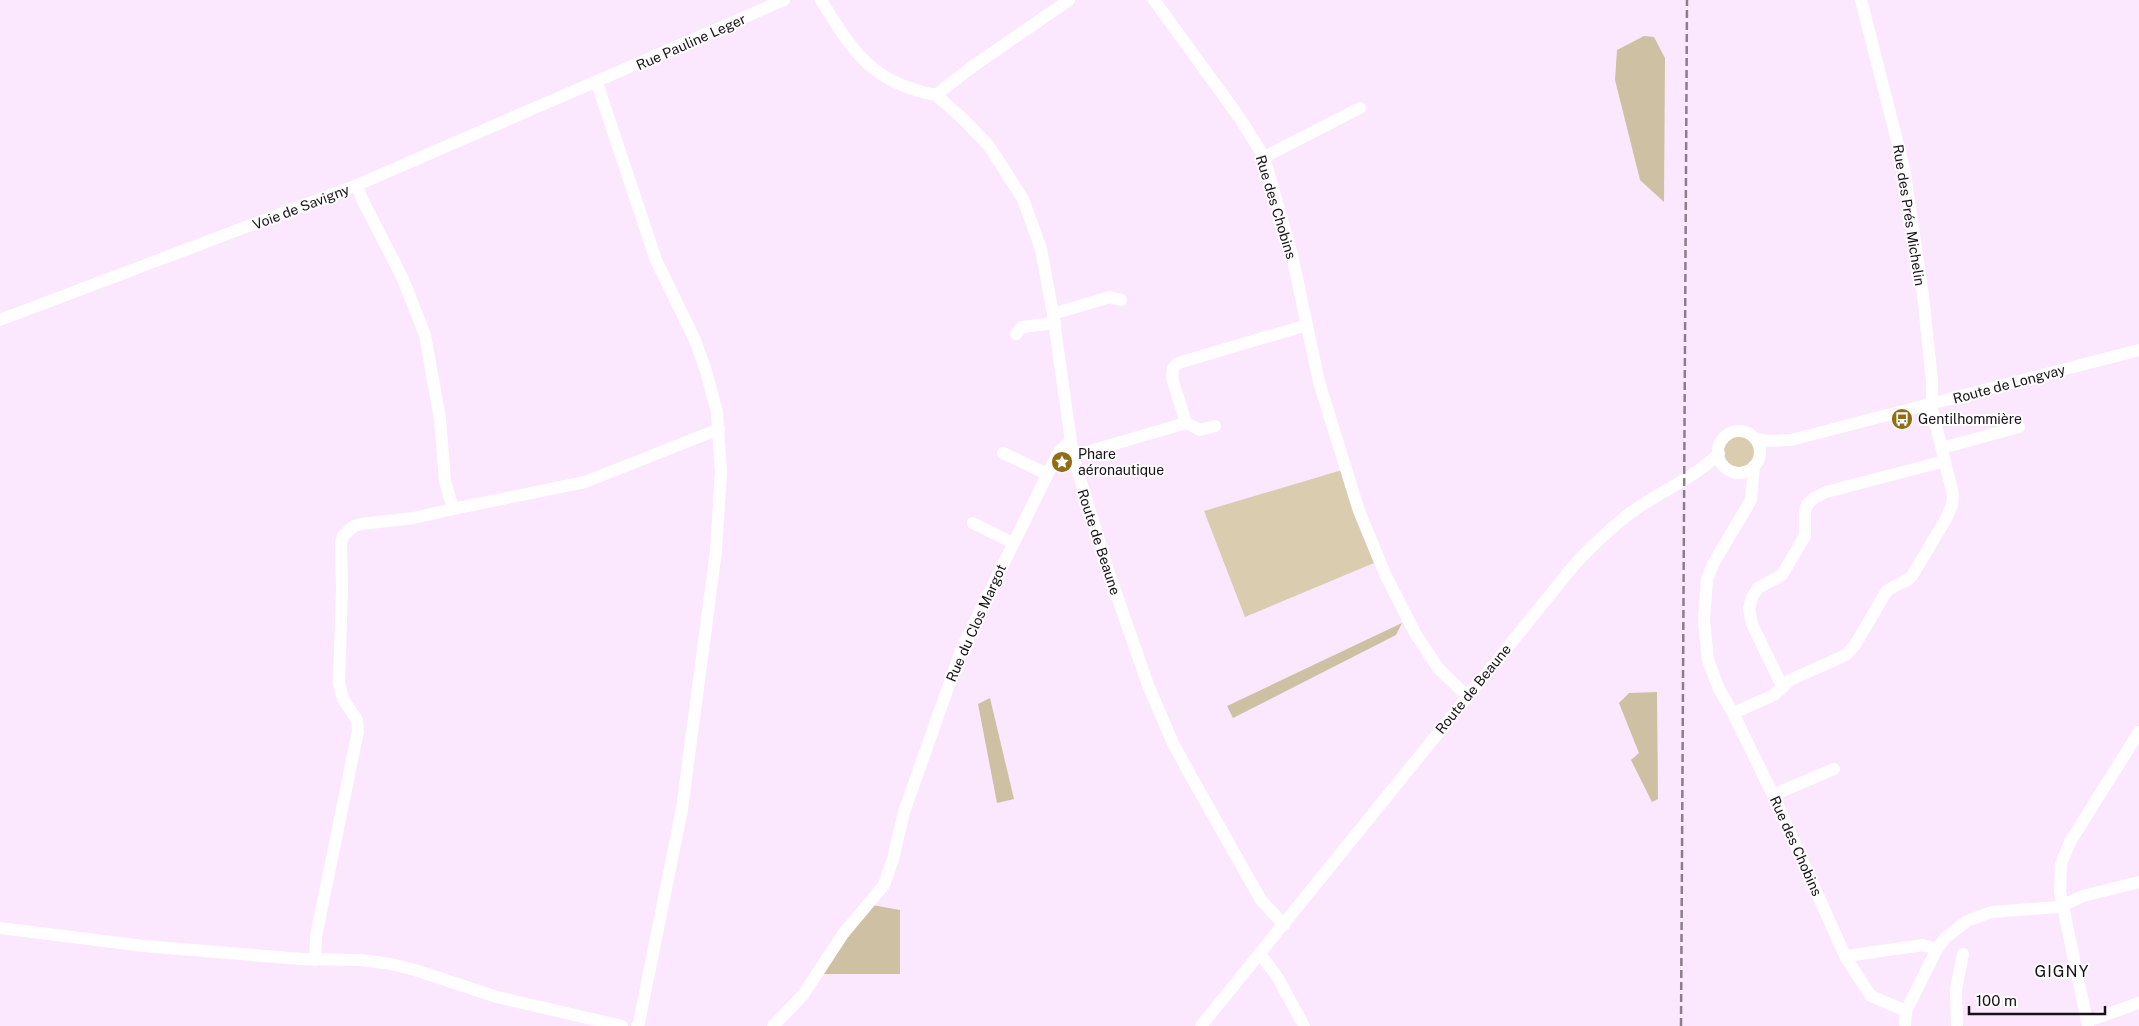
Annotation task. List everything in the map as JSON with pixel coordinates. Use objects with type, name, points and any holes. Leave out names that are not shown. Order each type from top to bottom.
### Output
[{"type":"street","name":"Rue Pauline Leger","points":[[597,82],[784,0]]},
{"type":"street","points":[[821,0],[847,43],[866,63],[889,80],[912,90],[936,95],[972,67],[1069,0]]},
{"type":"street","name":"Rue des Chobins","points":[[1154,0],[1239,117],[1264,158],[1292,255],[1319,382],[1359,511],[1400,605],[1427,653],[1445,676],[1467,696]]},
{"type":"street","name":"Rue des Prés Michelin","points":[[1733,713],[1774,695],[1790,680],[1846,655],[1855,645],[1886,592],[1912,576],[1947,517],[1952,505],[1953,495],[1932,404],[1932,381],[1923,295],[1904,168],[1861,0]]},
{"type":"street","name":"Voie de Savigny","points":[[0,320],[357,185],[597,82]]},
{"type":"street","points":[[597,82],[656,260],[695,340],[706,371],[717,412],[721,472],[716,552],[682,809],[637,1026]]},
{"type":"street","name":"Route de Beaune","points":[[936,95],[989,146],[1023,199],[1041,249],[1054,319],[1072,450],[1110,576],[1148,684],[1169,735],[1261,900],[1284,925]]},
{"type":"street","points":[[1264,158],[1360,108]]},
{"type":"street","points":[[357,185],[362,200],[403,279],[424,335],[440,419],[445,481],[453,509]]},
{"type":"street","points":[[1016,334],[1022,327],[1054,319],[1110,297],[1121,300]]},
{"type":"street","points":[[1186,423],[1172,378],[1173,368],[1185,361],[1307,325]]},
{"type":"street","name":"Route de Longvay","points":[[1756,439],[1769,441],[1791,440],[2139,350]]},
{"type":"street","points":[[1072,450],[1186,423],[1200,430],[1216,426]]},
{"type":"street","points":[[1782,686],[1750,620],[1750,603],[1758,588],[1782,575],[1805,536],[1805,511],[1807,505],[1814,498],[1826,492],[1943,455],[2019,427]]},
{"type":"street","points":[[315,960],[316,936],[358,731],[357,720],[343,699],[339,683],[342,589],[341,542],[346,532],[354,526],[436,514],[585,482],[719,428]]},
{"type":"street","points":[[1732,432],[1744,432],[1756,439],[1760,449],[1752,474],[1752,496],[1748,505],[1745,484],[1722,463],[1719,453],[1721,442],[1732,432]]},
{"type":"street","name":"Route de Longvay","points":[[1756,463],[1768,452],[1791,440]]},
{"type":"street","name":"Rue du Clos Margot","points":[[773,1026],[803,995],[843,934],[884,884],[891,867],[904,812],[962,648],[1058,453],[1072,450]]},
{"type":"street","points":[[1003,452],[1047,474]]},
{"type":"street","points":[[1697,473],[1719,453]]},
{"type":"street","points":[[1697,473],[1712,470],[1745,472],[1756,463]]},
{"type":"street","name":"Route de Beaune","points":[[1202,1026],[1557,584],[1593,545],[1633,511],[1697,473]]},
{"type":"street","name":"Rue des Chobins","points":[[1748,505],[1713,564],[1707,579],[1704,620],[1708,660],[1719,689],[1733,713],[1773,795],[1846,958],[1870,996],[1906,1011]]},
{"type":"street","points":[[973,523],[1013,543]]},
{"type":"street","points":[[2139,732],[2070,842],[2061,864],[2060,873],[2063,905],[2088,1024],[2139,1003]]},
{"type":"street","points":[[1773,795],[1834,769]]},
{"type":"street","points":[[1905,1026],[1906,1011],[1937,949],[1952,932],[1967,921],[1991,912],[2040,910],[2063,905],[2083,896],[2139,882]]},
{"type":"street","points":[[0,928],[144,946],[315,960],[361,960],[391,964],[497,997],[622,1026]]},
{"type":"street","points":[[1846,958],[1853,955],[1923,945],[1937,949]]},
{"type":"street","points":[[1260,954],[1278,978],[1304,1026]]},
{"type":"street","points":[[1957,1026],[1956,989],[1963,954]]},
{"type":"shaded area","points":[[1644,36],[1654,37],[1665,58],[1664,202],[1640,180],[1615,80],[1617,50]]},
{"type":"shaded area","points":[[1739,436],[1745,437],[1750,441],[1754,446],[1754,458],[1750,463],[1745,467],[1739,468],[1733,467],[1728,463],[1724,458],[1723,452],[1724,446],[1728,441],[1733,437]]},
{"type":"shaded area","points":[[1342,470],[1361,531],[1374,563],[1245,617],[1204,511]]},
{"type":"shaded area","points":[[1402,623],[1396,635],[1233,718],[1227,706]]},
{"type":"shaded area","points":[[1657,692],[1658,799],[1652,802],[1631,760],[1639,753],[1619,703],[1629,693]]},
{"type":"shaded area","points":[[990,698],[1014,799],[997,803],[978,704]]},
{"type":"shaded area","points":[[872,905],[900,910],[900,974],[819,974]]},
{"type":"railway","points":[[1681,1026],[1687,0]]},
{"type":"place","name":"Gentilhommière","points":[[1902,419]]},
{"type":"place","name":"Phare aéronautique","points":[[1062,462]]},
{"type":"district","name":"GIGNY","points":[[2062,971]]}]
